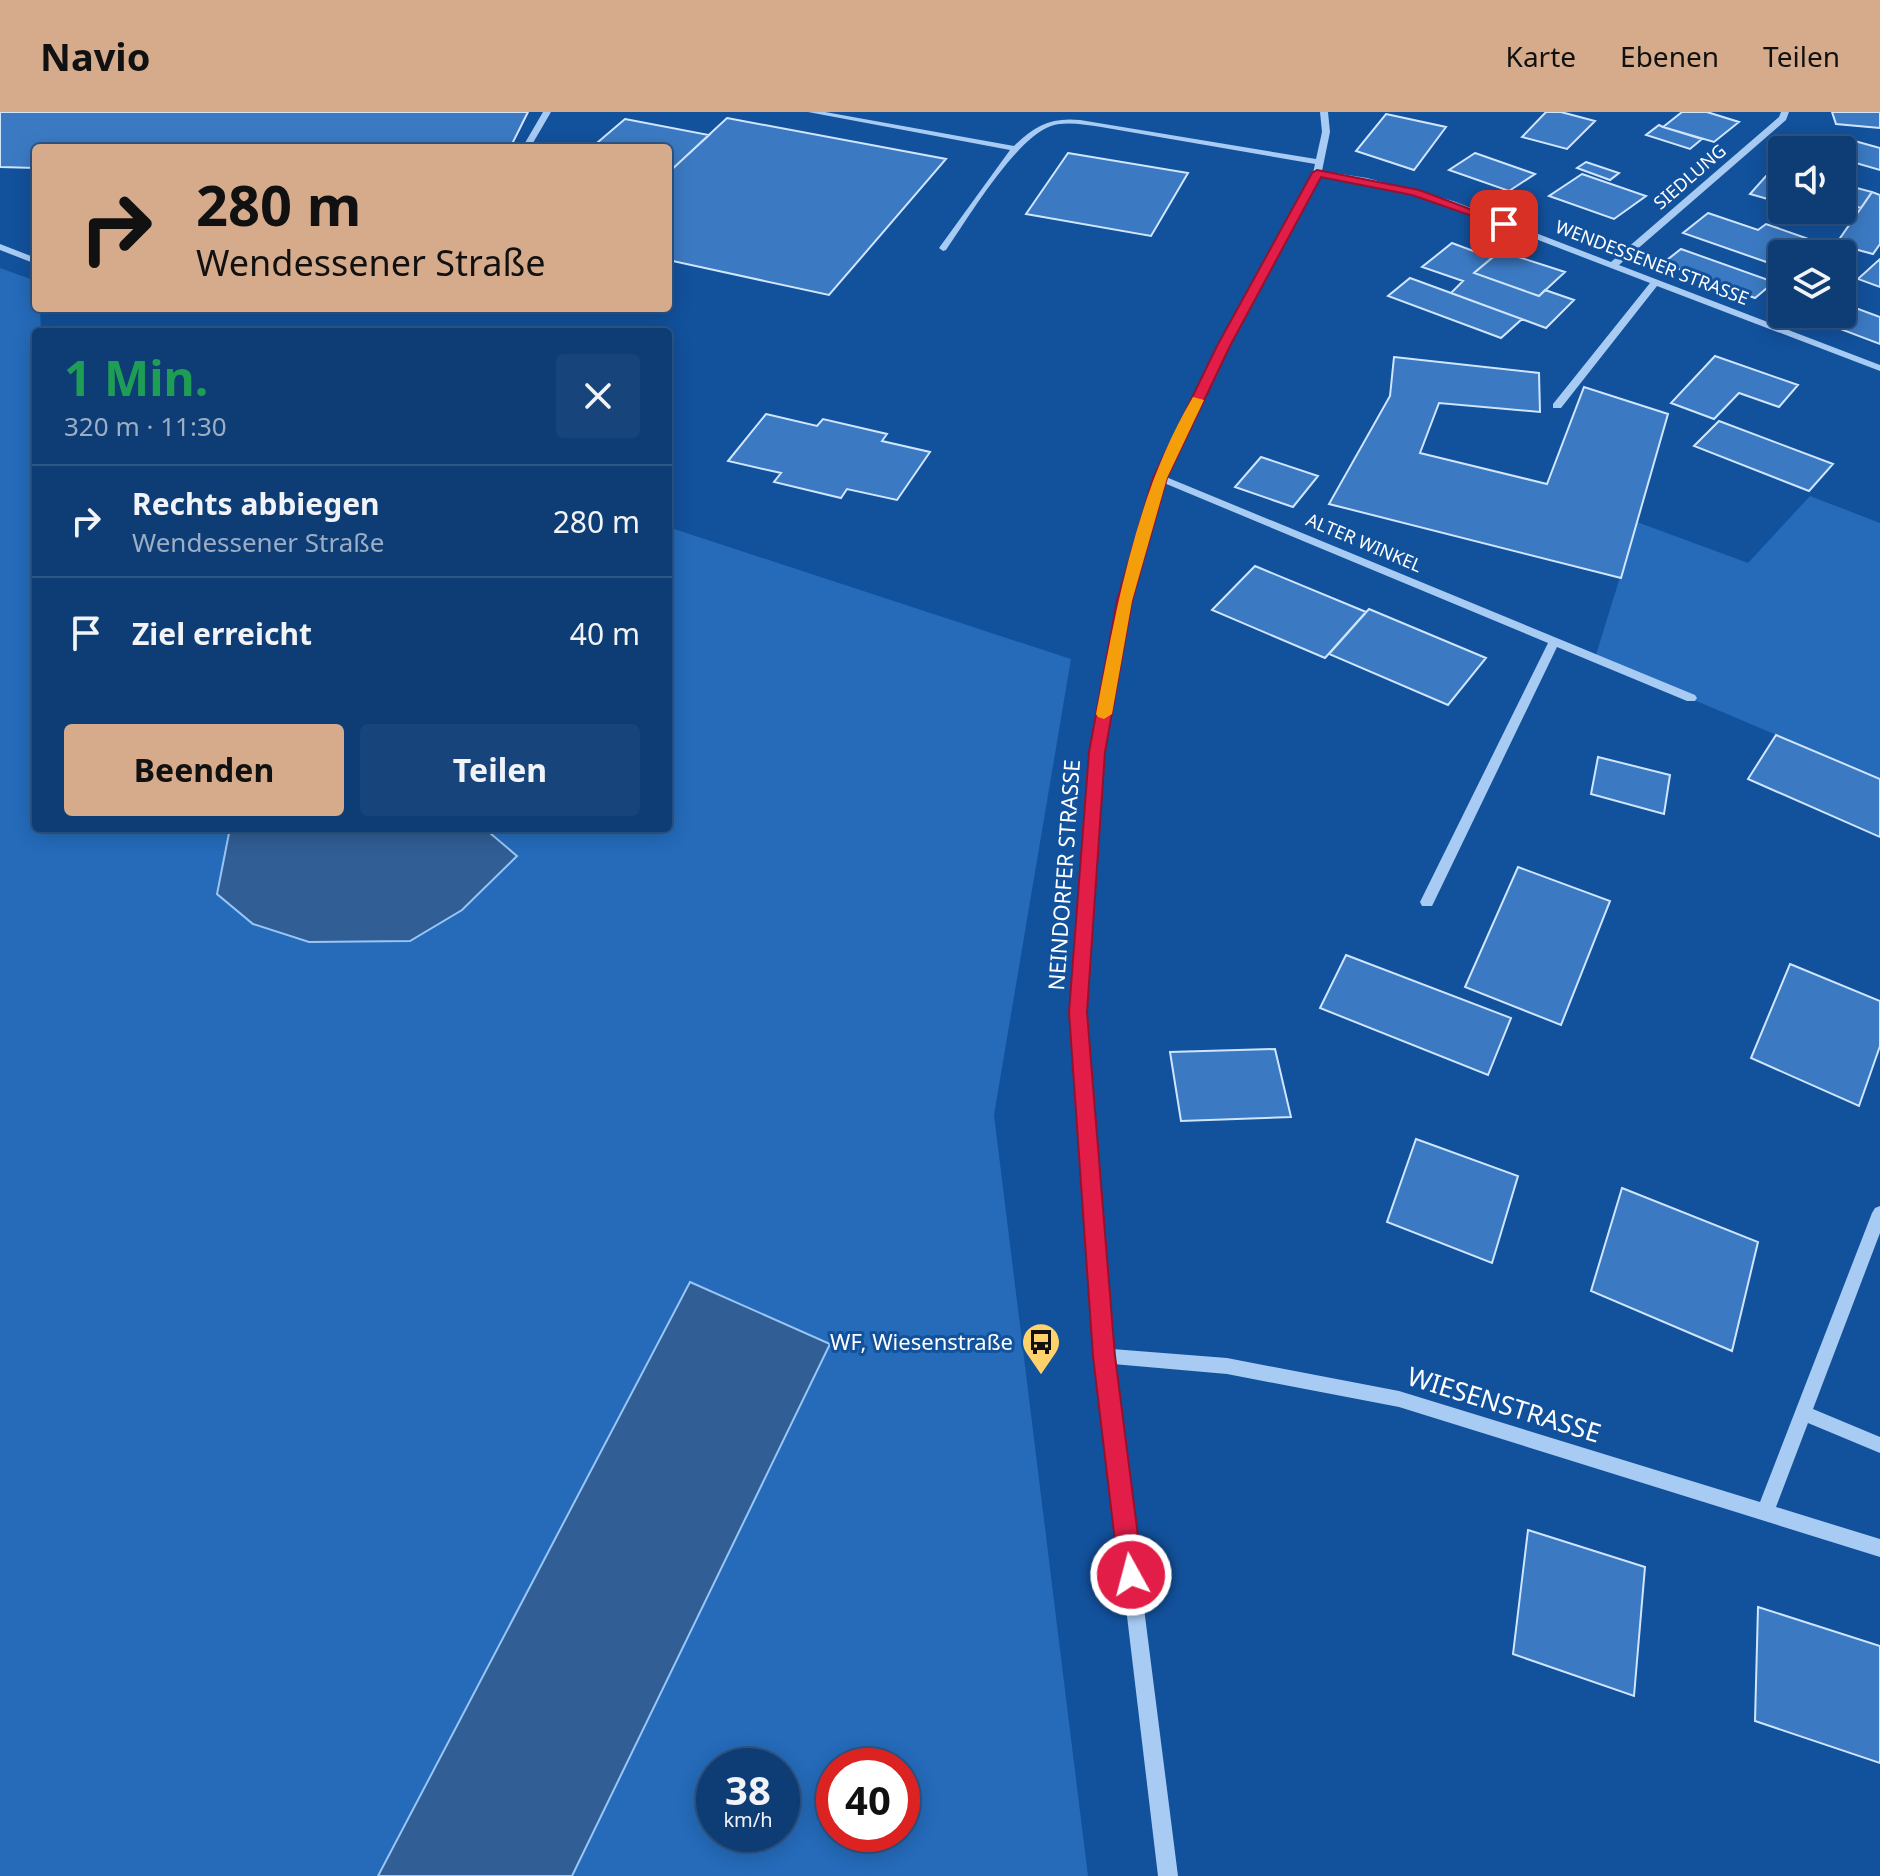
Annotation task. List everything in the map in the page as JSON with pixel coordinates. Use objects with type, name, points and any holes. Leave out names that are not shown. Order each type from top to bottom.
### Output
[{"type":"street","points":[[528,144],[547,112]]},
{"type":"street","points":[[812,112],[1016,149]]},
{"type":"street","name":"NEINDORFER STRASSE","points":[[1168,1876],[1104,1356],[1078,1012],[1097,752],[1125,601],[1160,478],[1223,346],[1318,167],[1326,132],[1324,112]]},
{"type":"street","name":"SIEDLUNG","points":[[1613,265],[1783,118],[1785,112]]},
{"type":"street","name":"WENDESSENER STRASSE","points":[[943,248],[1016,149],[1045,125],[1066,122],[1318,167],[1438,200],[1878,365]]},
{"type":"street","points":[[0,247],[32,259]]},
{"type":"street","points":[[1557,406],[1656,281]]},
{"type":"street","name":"ALTER WINKEL","points":[[1160,478],[1691,698]]},
{"type":"street","points":[[1427,902],[1554,642]]},
{"type":"street","points":[[1765,1513],[1880,1213]]},
{"type":"street","name":"WIESENSTRASSE","points":[[1104,1356],[1227,1366],[1399,1399],[1880,1548]]},
{"type":"street","points":[[1804,1413],[1880,1445]]},
{"type":"shaded area","points":[[0,268],[32,280],[32,312],[40,312],[41,328],[32,328],[32,832],[229,832],[217,893],[254,924],[309,942],[516,856],[489,832],[672,832],[672,528],[1071,659],[994,1115],[1088,1876],[572,1876],[830,1344],[690,1282],[378,1876],[0,1876]]},
{"type":"shaded area","points":[[1810,496],[1880,523],[1880,779],[1595,658],[1637,522],[1748,563]]},
{"type":"shaded area","points":[[229,832],[489,832],[517,856],[462,910],[410,941],[309,942],[253,924],[217,894]]},
{"type":"shaded area","points":[[690,1282],[830,1344],[572,1876],[378,1876]]},
{"type":"building","points":[[0,112],[528,112],[512,144],[32,144],[32,168],[0,167]]},
{"type":"building","points":[[1546,112],[1561,112],[1595,121],[1567,149],[1522,137]]},
{"type":"building","points":[[1682,112],[1707,112],[1739,122],[1714,142],[1663,127]]},
{"type":"building","points":[[1832,112],[1880,112],[1880,128],[1836,124]]},
{"type":"building","points":[[1386,114],[1446,127],[1414,170],[1356,151]]},
{"type":"building","points":[[727,118],[946,159],[829,295],[672,261],[672,169]]},
{"type":"building","points":[[625,119],[709,135],[672,169],[672,144],[596,144]]},
{"type":"building","points":[[1659,125],[1702,139],[1690,149],[1646,135]]},
{"type":"building","points":[[1856,141],[1880,148],[1880,170],[1856,163]]},
{"type":"building","points":[[1068,153],[1188,173],[1151,236],[1026,214]]},
{"type":"building","points":[[1475,153],[1535,174],[1509,191],[1449,170]]},
{"type":"building","points":[[1586,162],[1619,173],[1610,180],[1577,168]]},
{"type":"building","points":[[1582,174],[1646,196],[1614,219],[1549,196]]},
{"type":"building","points":[[1766,176],[1768,176],[1768,199],[1750,194]]},
{"type":"building","points":[[1856,188],[1872,192],[1861,208],[1856,207]]},
{"type":"building","points":[[1872,192],[1880,195],[1880,244],[1873,254],[1856,249],[1856,240],[1839,240],[1850,224],[1856,224],[1856,215]]},
{"type":"building","points":[[1708,213],[1758,230],[1766,224],[1806,238],[1768,240],[1768,263],[1683,233]]},
{"type":"building","points":[[1452,243],[1492,258],[1474,273],[1539,296],[1545,290],[1574,300],[1546,328],[1451,293],[1463,281],[1422,267]]},
{"type":"building","points":[[1681,249],[1768,280],[1768,287],[1755,298],[1663,263]]},
{"type":"building","points":[[1500,251],[1565,272],[1539,296],[1474,273]]},
{"type":"building","points":[[1880,259],[1880,287],[1858,279]]},
{"type":"building","points":[[1410,278],[1522,319],[1501,338],[1388,296]]},
{"type":"building","points":[[1856,308],[1880,317],[1880,344],[1838,328],[1856,328]]},
{"type":"building","points":[[1715,356],[1798,385],[1779,407],[1739,393],[1714,419],[1671,403]]},
{"type":"building","points":[[1394,357],[1539,373],[1540,412],[1439,403],[1420,453],[1547,484],[1584,387],[1668,414],[1621,578],[1329,504],[1390,396]]},
{"type":"building","points":[[766,414],[817,426],[823,419],[887,434],[882,441],[930,452],[897,500],[847,489],[841,498],[774,482],[781,473],[728,461]]},
{"type":"building","points":[[1719,421],[1833,464],[1809,491],[1694,446]]},
{"type":"building","points":[[1261,457],[1318,476],[1293,507],[1235,487]]},
{"type":"building","points":[[1255,566],[1366,612],[1325,658],[1212,610]]},
{"type":"building","points":[[1369,609],[1486,658],[1448,705],[1329,654]]},
{"type":"building","points":[[1776,735],[1880,779],[1880,837],[1748,779]]},
{"type":"building","points":[[1598,757],[1670,775],[1664,814],[1591,794]]},
{"type":"building","points":[[1518,867],[1610,901],[1561,1025],[1465,987]]},
{"type":"building","points":[[1346,955],[1511,1018],[1488,1075],[1320,1008]]},
{"type":"building","points":[[1790,964],[1880,1001],[1880,1046],[1859,1106],[1751,1058]]},
{"type":"building","points":[[1275,1049],[1291,1117],[1181,1121],[1170,1052]]},
{"type":"building","points":[[1416,1139],[1518,1176],[1492,1263],[1387,1222]]},
{"type":"building","points":[[1622,1188],[1758,1242],[1732,1351],[1591,1291]]},
{"type":"building","points":[[1528,1530],[1645,1567],[1634,1696],[1513,1654]]},
{"type":"building","points":[[1758,1607],[1880,1646],[1880,1763],[1755,1721]]},
{"type":"slow traffic","points":[[1104,714],[1125,601],[1160,478],[1198,400]]},
{"type":"place","name":"WF, Wiesenstraße","points":[[1041,1376]]},
{"type":"route","points":[[1131,1575],[1104,1356],[1078,1012],[1097,752],[1125,601],[1160,478],[1223,346],[1282,244],[1317,173],[1415,193],[1504,224]]}]
